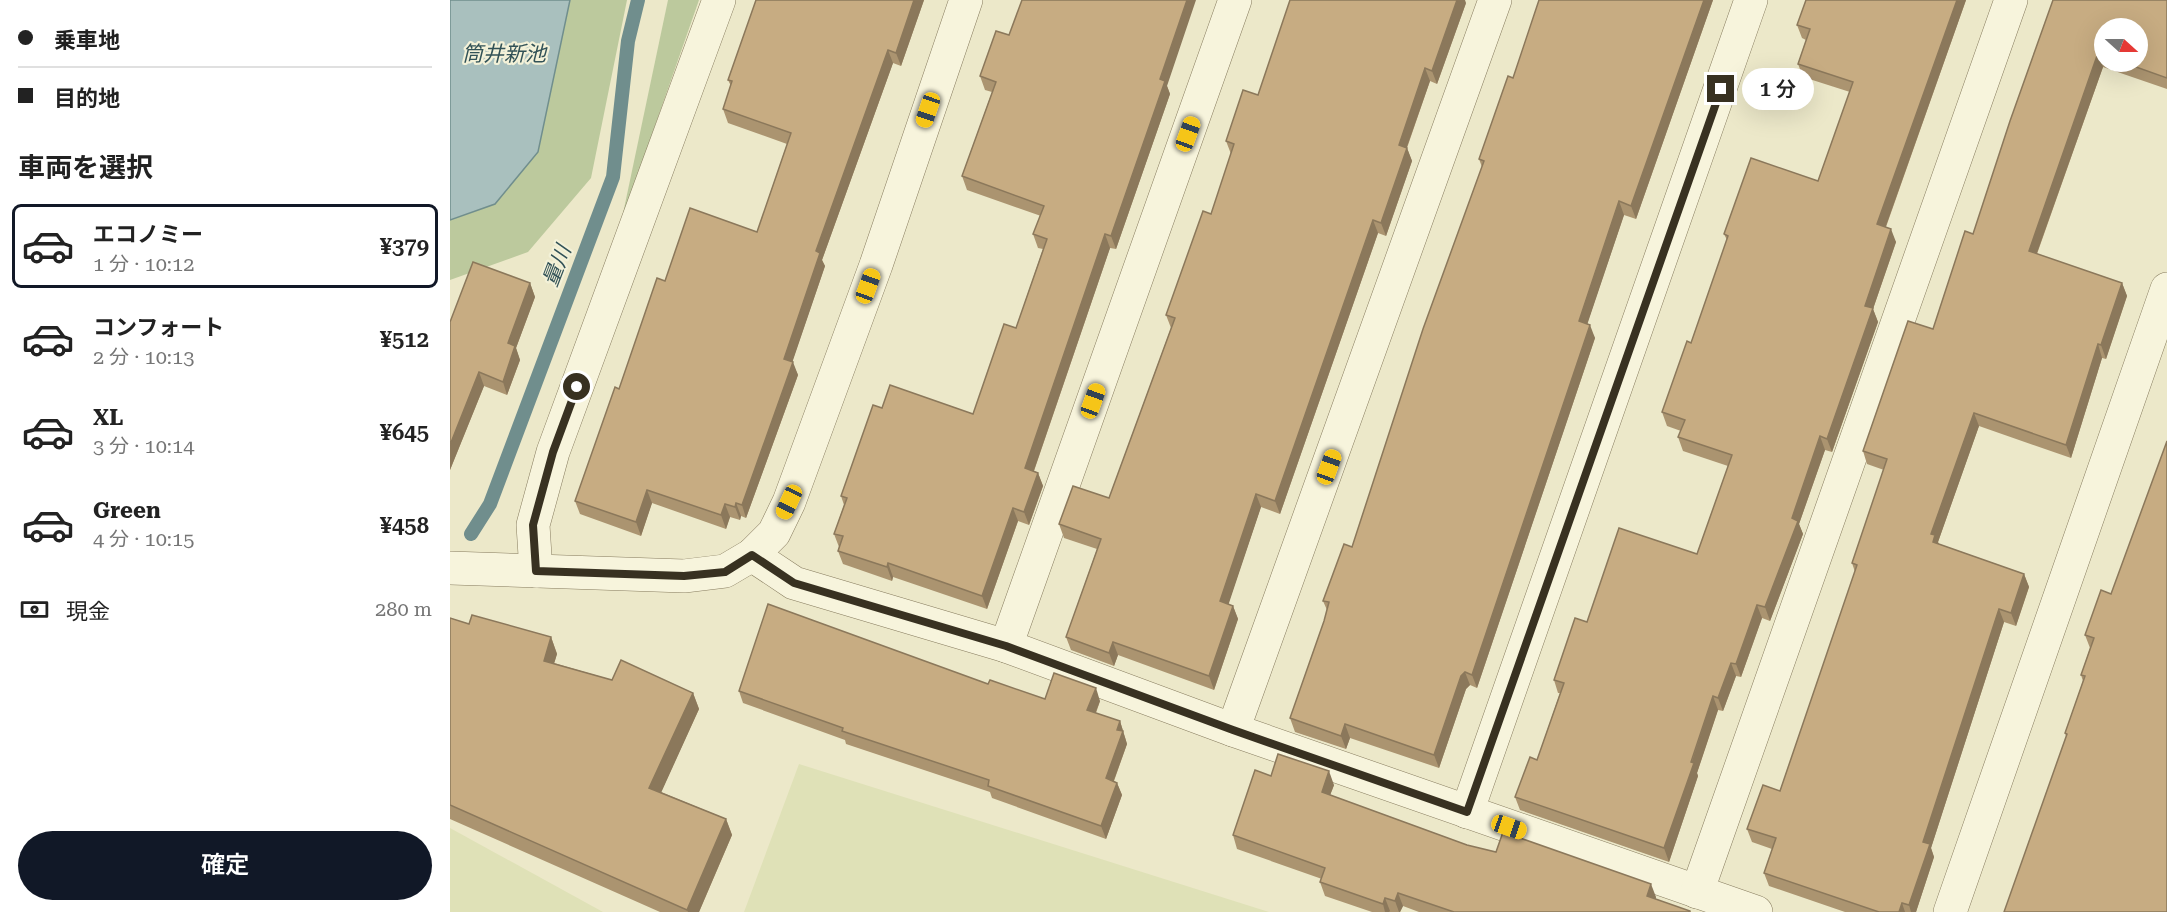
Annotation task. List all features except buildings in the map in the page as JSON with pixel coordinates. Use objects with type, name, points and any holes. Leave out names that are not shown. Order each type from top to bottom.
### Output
[{"type":"street","points":[[536,571],[533,525],[553,452],[719,0]]},
{"type":"street","points":[[450,568],[684,576],[725,572],[752,555],[774,533],[789,502],[876,265],[966,0]]},
{"type":"street","points":[[1006,646],[1235,0]]},
{"type":"street","points":[[1233,730],[1495,0]]},
{"type":"street","points":[[1467,812],[1751,0]]},
{"type":"street","points":[[1697,892],[2011,0]]},
{"type":"street","points":[[1950,912],[2167,289]]},
{"type":"street","points":[[752,555],[794,583],[1006,646],[1233,730],[1756,912]]},
{"type":"green space","points":[[570,0],[627,0],[591,178],[528,252],[450,280],[450,220],[495,204],[538,152]]},
{"type":"green space","points":[[668,0],[699,0],[621,223]]},
{"type":"green space","points":[[799,764],[1269,912],[744,912]]},
{"type":"green space","points":[[450,828],[603,912],[450,912]]},
{"type":"water","name":"筒井新池","points":[[450,0],[570,0],[538,152],[495,204],[450,220]]},
{"type":"waterway","name":"量川","points":[[471,534],[490,504],[613,177],[628,41],[638,0]]},
{"type":"route","points":[[577,387],[553,452],[533,525],[536,571],[684,576],[725,572],[752,555],[794,583],[1006,646],[1233,730],[1467,812],[1721,89]]}]
